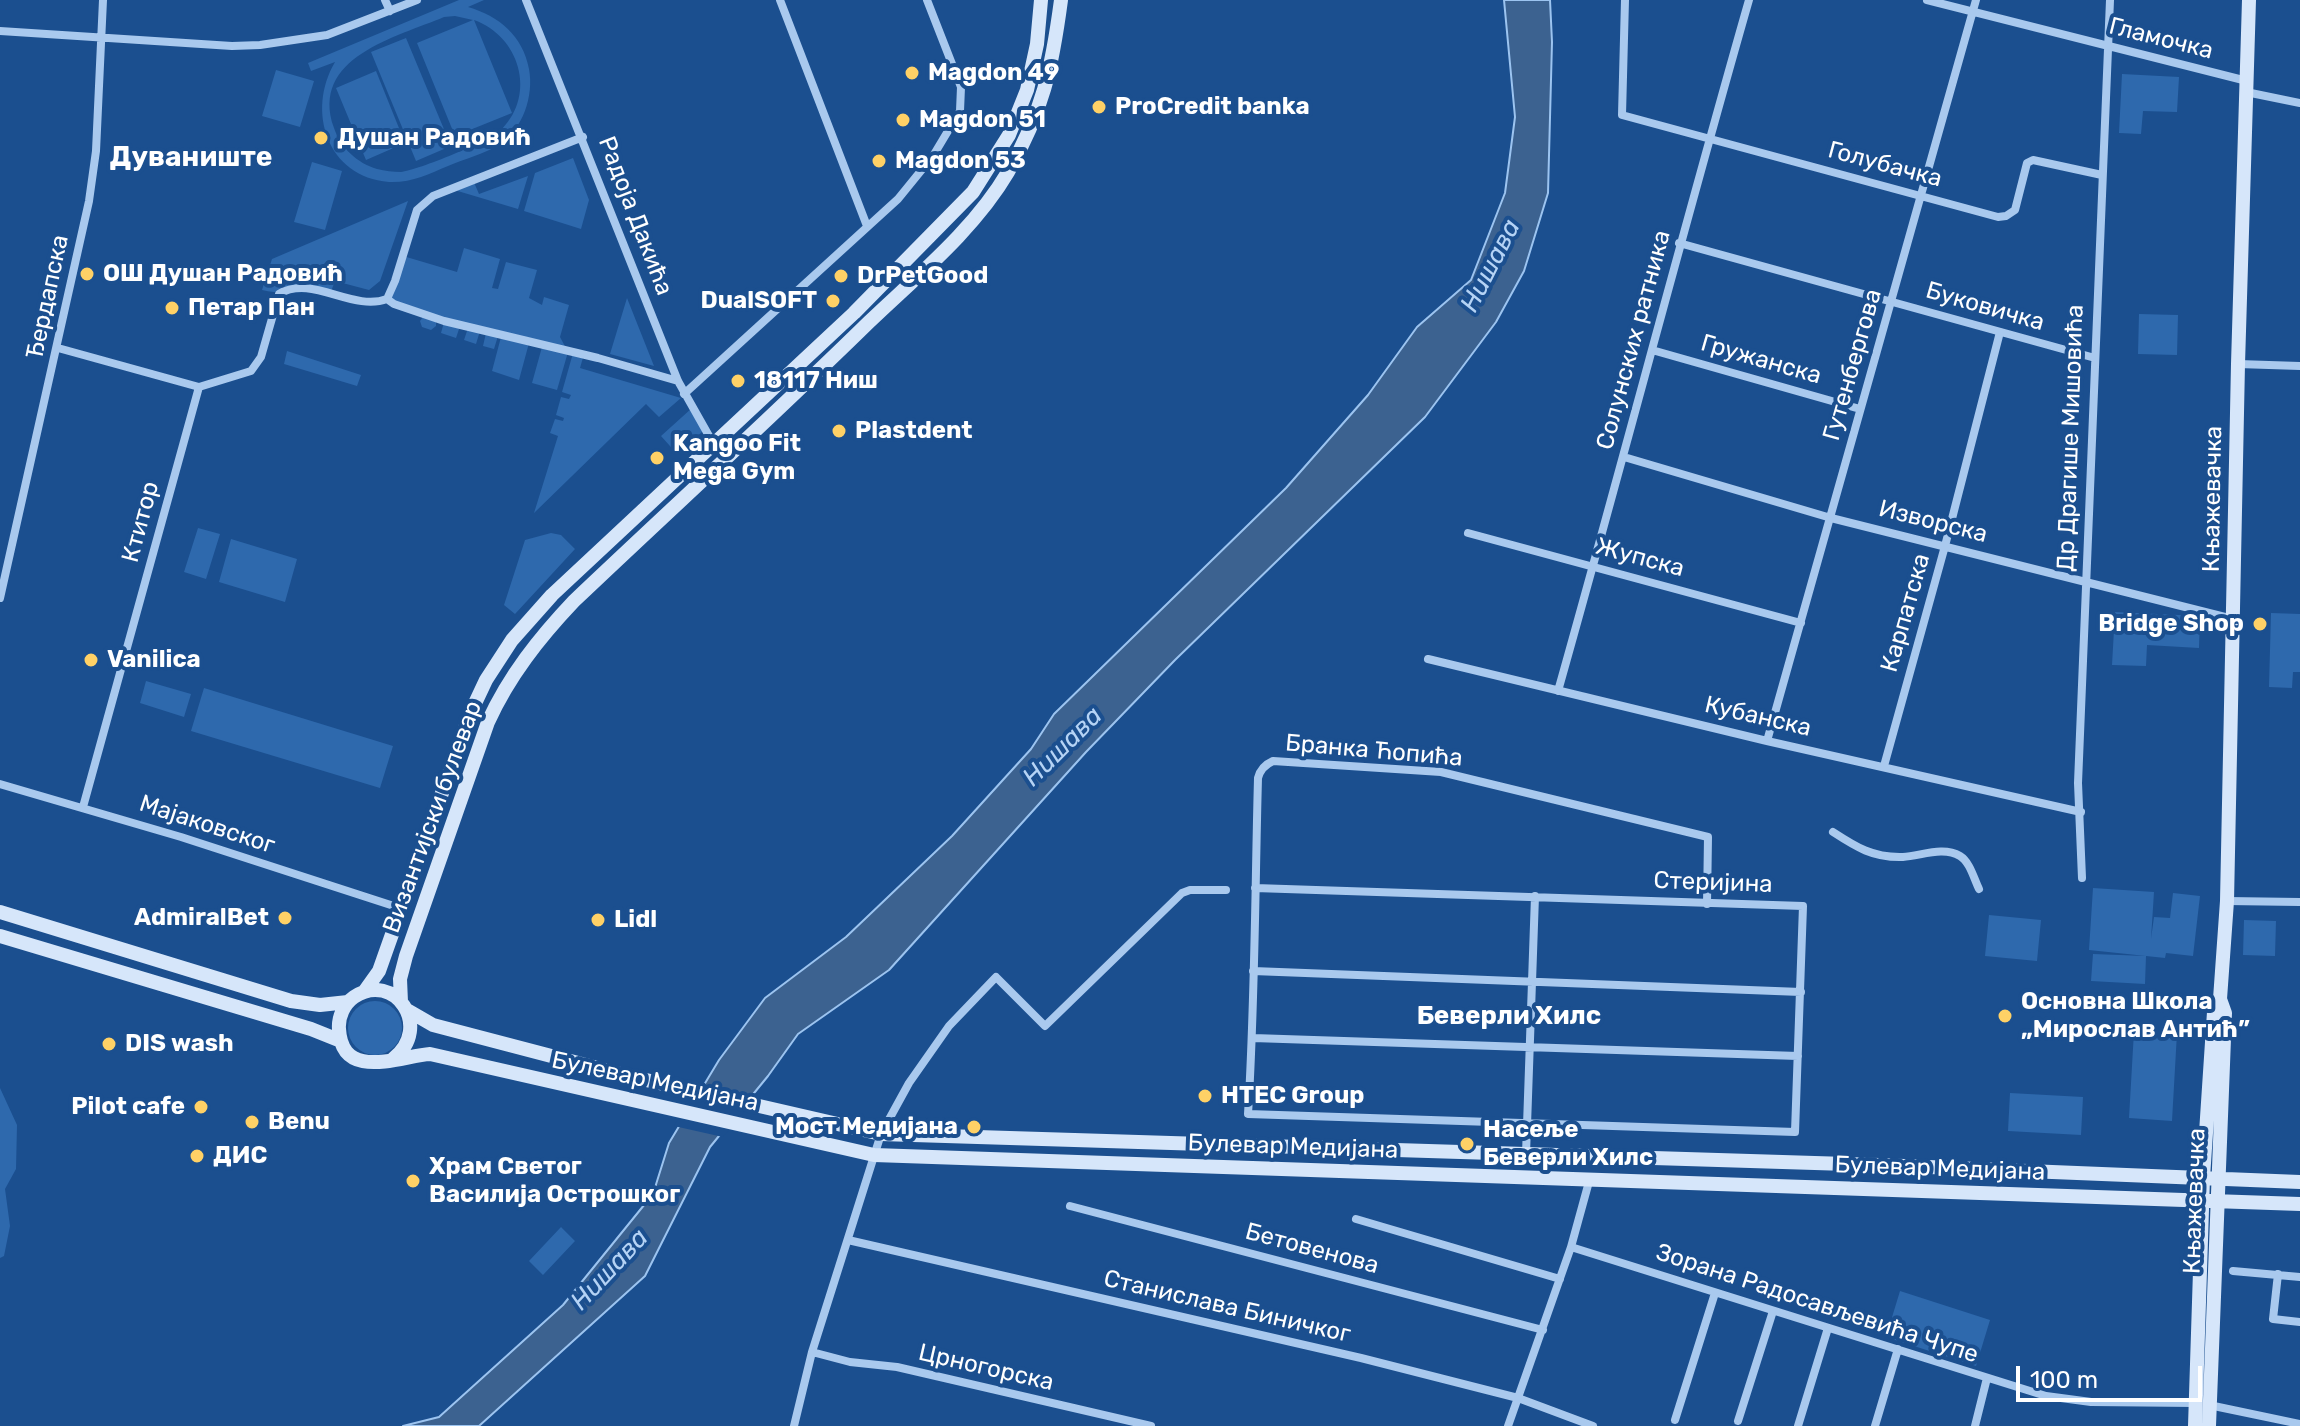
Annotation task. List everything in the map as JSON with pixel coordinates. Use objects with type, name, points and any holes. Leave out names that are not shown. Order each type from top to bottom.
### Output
[{"type":"main road","name":"Византијски булевар","points":[[364,992],[379,971],[470,714],[497,662],[530,617],[552,595],[854,313],[973,192],[1009,135],[1027,90],[1037,44],[1041,0]]},
{"type":"main road","name":"Византијски булевар","points":[[404,1006],[400,979],[406,956],[488,722],[504,688],[548,629],[574,601],[875,316],[960,233],[984,204],[1006,175],[1044,96],[1061,0]]},
{"type":"main road","name":"Књажевачка","points":[[2202,1404],[2211,1178],[2225,1013],[2220,999],[2227,901],[2249,0]]},
{"type":"main road","points":[[0,912],[291,1001],[320,1005],[348,1002],[364,992]]},
{"type":"main road","name":"Булевар Медијана","points":[[0,936],[311,1029],[341,1041],[348,1052],[361,1061],[377,1064],[430,1054],[874,1155],[2300,1204]]},
{"type":"main road","name":"Булевар Медијана","points":[[364,992],[384,992],[433,1025],[620,1074],[881,1134],[2300,1182]]},
{"type":"main road","points":[[341,1041],[339,1020],[348,1002]]},
{"type":"main road","points":[[393,1059],[408,1043],[411,1020],[404,1006]]},
{"type":"main road","points":[[2195,1426],[2202,1404]]},
{"type":"main road","points":[[2202,1404],[2209,1426]]},
{"type":"street","name":"Ђердапска","points":[[0,598],[89,201],[96,151],[103,0]]},
{"type":"street","points":[[385,0],[390,11]]},
{"type":"street","points":[[0,31],[232,46],[260,45],[327,35],[417,0]]},
{"type":"street","name":"Радоја Дакића","points":[[526,0],[678,381],[713,443]]},
{"type":"street","points":[[780,0],[867,226]]},
{"type":"street","points":[[684,394],[898,199],[933,156],[960,111],[961,87],[927,0]]},
{"type":"street","name":"Голубачка","points":[[1625,0],[1622,115],[1998,217],[2015,210],[2027,163],[2033,160],[2102,175]]},
{"type":"street","name":"Солунских ратника","points":[[1558,691],[1624,457],[1679,243],[1749,0]]},
{"type":"street","name":"Гламочка","points":[[1927,0],[2108,47],[2300,103]]},
{"type":"street","name":"Гутенбергова","points":[[1767,741],[1976,0]]},
{"type":"street","name":"Др Драгише Мишовића","points":[[2082,878],[2078,783],[2110,0]]},
{"type":"street","points":[[387,299],[419,206],[433,196],[583,137]]},
{"type":"street","name":"Буковичка","points":[[1679,243],[2095,358]]},
{"type":"street","points":[[58,348],[199,387],[251,371],[261,357],[279,294],[309,289],[362,302],[387,299],[444,321],[598,358],[678,381]]},
{"type":"street","name":"Карпатска","points":[[1884,766],[2000,332]]},
{"type":"street","name":"Гружанска","points":[[1652,350],[1860,409]]},
{"type":"street","points":[[2238,364],[2300,366]]},
{"type":"street","name":"Ктитор","points":[[83,807],[199,387]]},
{"type":"street","name":"Изворска","points":[[1624,457],[1831,518],[2233,619]]},
{"type":"street","name":"Жупска","points":[[1468,533],[1801,623]]},
{"type":"street","points":[[0,548],[11,551]]},
{"type":"street","name":"Кубанска","points":[[1428,659],[1767,741],[2081,812]]},
{"type":"street","name":"Бранка Ћопића","points":[[1248,1114],[1253,1038],[1258,778],[1265,766],[1273,761],[1441,772],[1708,837],[1707,904]]},
{"type":"street","name":"Мајаковског","points":[[0,784],[83,807],[400,908]]},
{"type":"street","points":[[1833,832],[1864,853],[1903,857],[1932,852],[1957,854],[1965,861],[1979,889]]},
{"type":"street","name":"Стеријина","points":[[1255,888],[1803,906],[1795,1132]]},
{"type":"street","points":[[794,1426],[812,1352],[881,1134],[909,1083],[949,1026],[996,977],[1045,1026],[1182,893],[1190,890],[1226,890]]},
{"type":"street","points":[[1526,1154],[1535,896]]},
{"type":"street","points":[[2227,901],[2300,902]]},
{"type":"street","points":[[1253,971],[1801,992]]},
{"type":"street","points":[[1253,1038],[1798,1056]]},
{"type":"street","name":"Булевар Медијана","points":[[1248,1114],[1795,1132]]},
{"type":"street","points":[[1508,1426],[1571,1247],[1590,1178]]},
{"type":"street","name":"Бетовенова","points":[[1070,1206],[1543,1330]]},
{"type":"street","points":[[1356,1219],[1560,1279]]},
{"type":"street","name":"Станислава Биничког","points":[[848,1240],[1361,1358],[1518,1398],[1593,1426]]},
{"type":"street","name":"Зорана Радосављевића Чупе","points":[[1571,1247],[2046,1396],[2091,1402],[2202,1404],[2299,1424]]},
{"type":"street","points":[[2233,1271],[2300,1277]]},
{"type":"street","points":[[2278,1274],[2273,1319],[2300,1322]]},
{"type":"street","points":[[1675,1420],[1715,1293]]},
{"type":"street","points":[[1738,1421],[1773,1311]]},
{"type":"street","points":[[1798,1426],[1828,1328]]},
{"type":"street","points":[[1875,1426],[1898,1349]]},
{"type":"street","name":"Црногорска","points":[[812,1352],[850,1362],[897,1367],[1151,1426]]},
{"type":"street","points":[[1975,1426],[1987,1378]]},
{"type":"shaded area","points":[[459,0],[484,0],[468,7],[490,16],[515,37],[526,57],[530,90],[525,111],[515,130],[499,145],[420,177],[389,182],[350,168],[337,155],[323,120],[322,101],[326,81],[335,62],[311,71],[308,63]],"holes":[[[444,17],[473,20],[417,43],[455,136],[512,113],[474,20],[502,39],[512,52],[520,83],[519,99],[513,115],[502,129],[453,154],[401,172],[377,169],[351,154],[334,128],[330,104],[334,84],[345,67],[382,42]]]},
{"type":"shaded area","points":[[406,38],[451,146],[416,161],[371,52]]},
{"type":"shaded area","points":[[276,70],[314,81],[300,127],[262,116]]},
{"type":"shaded area","points":[[376,71],[405,143],[366,160],[336,88]]},
{"type":"shaded area","points":[[2122,74],[2179,77],[2177,112],[2143,111],[2141,134],[2119,133]]},
{"type":"shaded area","points":[[573,158],[589,200],[581,229],[524,211],[535,173]]},
{"type":"shaded area","points":[[312,162],[342,171],[325,230],[294,222]]},
{"type":"shaded area","points":[[528,176],[518,209],[451,189],[473,180],[479,194]]},
{"type":"shaded area","points":[[408,201],[380,281],[369,290],[335,281],[330,294],[262,290],[272,259]]},
{"type":"shaded area","points":[[464,248],[500,259],[492,288],[498,289],[506,262],[537,270],[529,298],[542,305],[544,297],[569,305],[560,337],[568,352],[557,390],[532,383],[542,347],[529,343],[519,380],[492,371],[501,337],[498,336],[494,349],[483,346],[486,333],[480,331],[476,344],[464,340],[468,328],[460,326],[456,338],[441,333],[444,322],[436,319],[436,326],[431,330],[422,327],[420,321],[423,317],[387,299],[403,256],[457,272]]},
{"type":"shaded area","points":[[627,298],[654,366],[610,354]]},
{"type":"shaded area","points":[[2139,314],[2178,315],[2177,355],[2138,354]]},
{"type":"shaded area","points":[[287,351],[361,375],[357,386],[284,364]]},
{"type":"shaded area","points":[[573,353],[584,354],[580,368],[681,398],[659,417],[646,404],[534,513],[558,436],[550,433],[555,419],[563,421],[564,418],[556,415],[561,397],[569,399],[571,395],[562,392]]},
{"type":"shaded area","points":[[692,408],[705,429],[678,455],[661,436]]},
{"type":"shaded area","points":[[198,528],[220,534],[206,579],[184,572]]},
{"type":"shaded area","points":[[551,533],[561,535],[575,549],[515,614],[504,605],[525,540]]},
{"type":"shaded area","points":[[231,539],[297,559],[285,602],[219,582]]},
{"type":"shaded area","points":[[2115,612],[2200,616],[2199,648],[2147,645],[2146,666],[2112,665]]},
{"type":"shaded area","points":[[2271,613],[2300,614],[2300,672],[2293,672],[2292,688],[2269,687]]},
{"type":"shaded area","points":[[146,681],[191,694],[184,717],[140,703]]},
{"type":"shaded area","points":[[204,688],[393,746],[380,788],[191,731]]},
{"type":"shaded area","points":[[2093,888],[2154,892],[2151,939],[2154,917],[2170,918],[2173,893],[2200,896],[2193,956],[2166,953],[2165,958],[2089,950]]},
{"type":"shaded area","points":[[1989,915],[2041,920],[2037,961],[1985,956]]},
{"type":"shaded area","points":[[2244,920],[2276,921],[2275,956],[2243,955]]},
{"type":"shaded area","points":[[2093,954],[2146,956],[2145,984],[2091,981]]},
{"type":"shaded area","points":[[375,1001],[394,1009],[402,1028],[394,1047],[375,1055],[356,1047],[348,1028],[356,1009]]},
{"type":"shaded area","points":[[2134,1031],[2177,1033],[2172,1121],[2129,1118]]},
{"type":"shaded area","points":[[0,1088],[17,1125],[16,1169],[5,1189],[10,1226],[4,1256],[0,1258]]},
{"type":"shaded area","points":[[2010,1093],[2083,1097],[2081,1135],[2008,1131]]},
{"type":"shaded area","points":[[561,1227],[575,1241],[543,1275],[529,1261]]},
{"type":"shaded area","points":[[1900,1291],[1990,1320],[1976,1366],[1886,1337]]},
{"type":"water","name":"Нишава","points":[[1504,0],[1550,0],[1552,42],[1548,193],[1524,271],[1496,322],[1425,417],[1175,660],[1086,752],[889,970],[798,1034],[710,1147],[645,1276],[479,1426],[403,1426],[439,1417],[563,1305],[653,1194],[669,1143],[719,1060],[765,998],[846,937],[952,836],[1031,749],[1054,714],[1286,488],[1368,395],[1417,327],[1471,280],[1505,193],[1515,117]]},
{"type":"pier","points":[[700,1084],[757,1097],[723,1137],[674,1126]]},
{"type":"place","name":"Magdon 49","points":[[912,73]]},
{"type":"place","name":"ProCredit banka","points":[[1099,107]]},
{"type":"place","name":"Magdon 51","points":[[903,120]]},
{"type":"place","name":"Душан Радовић","points":[[321,138]]},
{"type":"place","name":"Magdon 53","points":[[879,161]]},
{"type":"place","name":"ОШ Душан Радовић","points":[[87,274]]},
{"type":"place","name":"DrPetGood","points":[[841,276]]},
{"type":"place","name":"DualSOFT","points":[[833,301]]},
{"type":"place","name":"Петар Пан","points":[[172,308]]},
{"type":"place","name":"18117 Ниш","points":[[738,381]]},
{"type":"place","name":"Plastdent","points":[[839,431]]},
{"type":"place","name":"Kangoo Fit Mega Gym","points":[[657,458]]},
{"type":"place","name":"Bridge Shop","points":[[2260,624]]},
{"type":"place","name":"Vanilica","points":[[91,660]]},
{"type":"place","name":"AdmiralBet","points":[[285,918]]},
{"type":"place","name":"Lidl","points":[[598,920]]},
{"type":"place","name":"Основна Школа „Мирослав Антић”","points":[[2005,1016]]},
{"type":"place","name":"DIS wash","points":[[109,1044]]},
{"type":"place","name":"HTEC Group","points":[[1205,1096]]},
{"type":"place","name":"Pilot cafe","points":[[201,1107]]},
{"type":"place","name":"Benu","points":[[252,1122]]},
{"type":"place","name":"Мост Медијана","points":[[974,1127]]},
{"type":"place","name":"Насеље Беверли Хилс","points":[[1467,1144]]},
{"type":"place","name":"ДИС","points":[[197,1156]]},
{"type":"place","name":"Храм Светог Василија Острошког","points":[[413,1181]]},
{"type":"district","name":"Дуваниште","points":[[191,158]]},
{"type":"district","name":"Беверли Хилс","points":[[1509,1016]]}]
